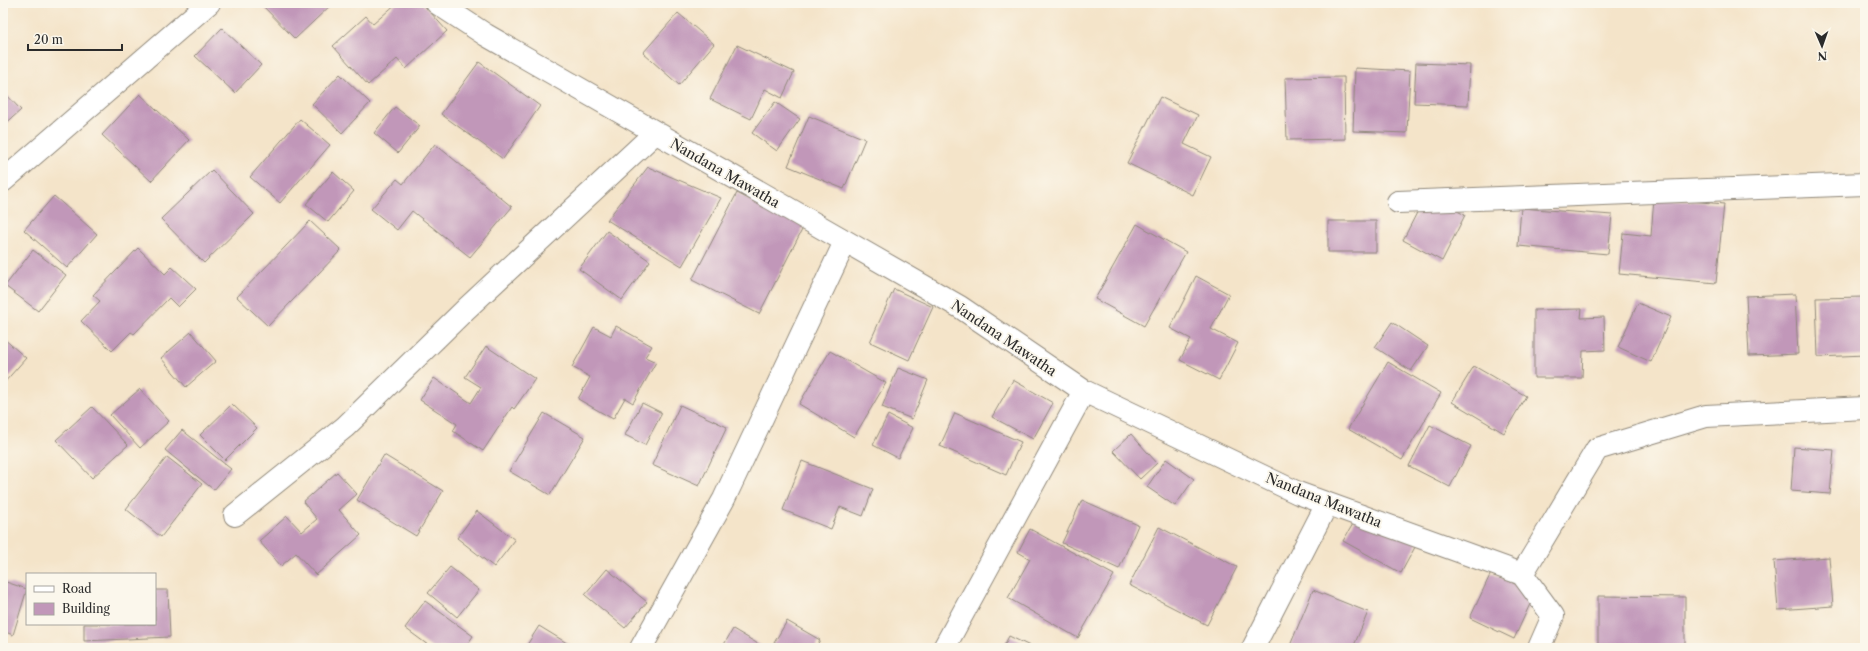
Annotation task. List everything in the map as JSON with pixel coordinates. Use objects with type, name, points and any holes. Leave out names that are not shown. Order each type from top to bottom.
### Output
[{"type":"street","points":[[3,181],[209,3]]},
{"type":"street","name":"Nandana Mawatha","points":[[437,3],[486,34],[960,307],[1084,391],[1298,493],[1522,574]]},
{"type":"street","points":[[235,515],[345,427],[467,308],[655,132]]},
{"type":"street","points":[[1398,202],[1865,184]]},
{"type":"street","points":[[641,648],[724,499],[845,242]]},
{"type":"street","points":[[944,648],[1084,391]]},
{"type":"street","points":[[1539,648],[1553,616],[1522,574],[1597,449],[1706,416],[1865,408]]},
{"type":"street","points":[[1252,648],[1327,504]]},
{"type":"building","points":[[260,3],[333,3],[295,39]]},
{"type":"building","points":[[397,3],[422,3],[447,31],[406,69],[397,59],[368,85],[333,46],[366,16],[373,24]]},
{"type":"building","points":[[678,13],[714,44],[679,85],[643,53]]},
{"type":"building","points":[[222,28],[261,65],[235,93],[195,56]]},
{"type":"building","points":[[737,45],[794,72],[782,98],[765,89],[751,119],[710,99]]},
{"type":"building","points":[[479,62],[540,106],[503,159],[441,114]]},
{"type":"building","points":[[1416,63],[1470,65],[1468,105],[1414,103]]},
{"type":"building","points":[[1355,68],[1410,71],[1407,133],[1353,131]]},
{"type":"building","points":[[340,74],[370,103],[342,133],[312,104]]},
{"type":"building","points":[[1344,77],[1345,139],[1287,140],[1285,78]]},
{"type":"building","points":[[3,91],[21,110],[3,126]]},
{"type":"building","points":[[140,94],[189,140],[151,181],[102,135]]},
{"type":"building","points":[[1160,97],[1198,115],[1184,144],[1211,157],[1193,195],[1127,163]]},
{"type":"building","points":[[775,102],[800,119],[777,151],[752,133]]},
{"type":"building","points":[[395,107],[420,126],[398,153],[374,133]]},
{"type":"building","points":[[809,116],[865,139],[844,189],[788,166]]},
{"type":"building","points":[[300,119],[330,145],[280,203],[250,177]]},
{"type":"building","points":[[435,144],[512,207],[470,257],[412,211],[397,230],[371,209],[397,179],[403,184]]},
{"type":"building","points":[[648,167],[721,198],[682,266],[607,220]]},
{"type":"building","points":[[212,170],[254,214],[204,263],[161,219]]},
{"type":"building","points":[[333,172],[354,191],[328,222],[306,204]]},
{"type":"building","points":[[737,193],[804,226],[759,314],[692,280]]},
{"type":"building","points":[[1426,195],[1465,215],[1442,261],[1403,240]]},
{"type":"building","points":[[54,196],[97,234],[67,268],[24,230]]},
{"type":"building","points":[[1654,198],[1724,204],[1716,283],[1619,274],[1623,233],[1651,236]]},
{"type":"building","points":[[1521,208],[1612,215],[1608,254],[1518,246]]},
{"type":"building","points":[[310,221],[341,250],[268,326],[237,297]]},
{"type":"building","points":[[1328,221],[1376,221],[1376,252],[1328,252]]},
{"type":"building","points":[[1137,224],[1186,252],[1144,326],[1095,299]]},
{"type":"building","points":[[607,231],[650,261],[622,300],[579,269]]},
{"type":"building","points":[[138,248],[165,274],[172,267],[196,289],[178,307],[169,298],[134,334],[131,332],[112,351],[81,321],[100,301],[93,295]]},
{"type":"building","points":[[33,250],[66,275],[38,311],[5,286]]},
{"type":"building","points":[[1196,276],[1229,294],[1211,329],[1238,343],[1219,380],[1180,360],[1191,339],[1170,328]]},
{"type":"building","points":[[894,289],[933,307],[909,360],[870,342]]},
{"type":"building","points":[[1795,294],[1798,354],[1749,356],[1746,296]]},
{"type":"building","points":[[1865,297],[1865,355],[1818,357],[1816,298]]},
{"type":"building","points":[[1638,303],[1671,317],[1651,362],[1618,347]]},
{"type":"building","points":[[1582,309],[1581,318],[1604,317],[1605,350],[1583,351],[1582,378],[1534,378],[1534,310]]},
{"type":"building","points":[[1392,322],[1428,346],[1411,371],[1375,347]]},
{"type":"building","points":[[616,326],[652,346],[645,357],[656,362],[633,403],[625,398],[613,419],[578,399],[590,377],[572,367],[594,327],[611,336]]},
{"type":"building","points":[[191,332],[216,361],[186,387],[161,358]]},
{"type":"building","points":[[3,338],[26,358],[3,384]]},
{"type":"building","points":[[486,346],[535,379],[514,409],[512,407],[483,451],[453,431],[457,424],[420,400],[434,378],[471,403],[481,387],[465,377]]},
{"type":"building","points":[[830,351],[886,383],[854,437],[799,404]]},
{"type":"building","points":[[1388,362],[1441,393],[1402,460],[1348,429]]},
{"type":"building","points":[[1474,366],[1526,396],[1504,433],[1452,402]]},
{"type":"building","points":[[898,368],[928,380],[912,419],[882,407]]},
{"type":"building","points":[[1013,380],[1053,403],[1033,439],[992,417]]},
{"type":"building","points":[[140,389],[169,421],[140,448],[110,415]]},
{"type":"building","points":[[642,403],[662,413],[645,445],[625,435]]},
{"type":"building","points":[[232,404],[257,428],[225,460],[200,435]]},
{"type":"building","points":[[680,405],[727,427],[699,486],[652,465]]},
{"type":"building","points":[[92,407],[128,445],[92,478],[56,440]]},
{"type":"building","points":[[544,413],[585,437],[550,495],[509,471]]},
{"type":"building","points":[[955,413],[1021,442],[1006,475],[940,446]]},
{"type":"building","points":[[888,415],[913,428],[898,458],[873,445]]},
{"type":"building","points":[[1430,425],[1471,446],[1450,487],[1409,466]]},
{"type":"building","points":[[182,430],[231,469],[214,490],[165,450]]},
{"type":"building","points":[[1131,434],[1157,463],[1140,479],[1113,451]]},
{"type":"building","points":[[1794,447],[1834,450],[1830,494],[1791,491]]},
{"type":"building","points":[[384,455],[443,491],[416,536],[357,500]]},
{"type":"building","points":[[167,457],[202,484],[161,537],[126,509]]},
{"type":"building","points":[[1166,459],[1194,479],[1175,506],[1147,487]]},
{"type":"building","points":[[802,461],[873,489],[863,516],[840,507],[831,529],[783,510]]},
{"type":"building","points":[[337,472],[357,494],[339,510],[361,535],[316,575],[296,553],[281,566],[259,541],[287,516],[302,532],[317,519],[303,502]]},
{"type":"building","points":[[1082,500],[1138,525],[1119,569],[1062,543]]},
{"type":"building","points":[[1364,505],[1421,536],[1401,573],[1343,541]]},
{"type":"building","points":[[477,511],[515,540],[494,567],[457,538]]},
{"type":"building","points":[[1159,527],[1237,567],[1207,625],[1129,585]]},
{"type":"building","points":[[1030,529],[1114,575],[1078,638],[1008,598],[1030,559],[1018,552]]},
{"type":"building","points":[[1829,557],[1833,606],[1778,610],[1774,561]]},
{"type":"building","points":[[450,567],[479,590],[457,617],[428,593]]},
{"type":"building","points":[[607,569],[647,602],[625,628],[585,595]]},
{"type":"building","points":[[1491,573],[1535,593],[1514,639],[1470,618]]},
{"type":"building","points":[[3,581],[26,589],[26,592],[13,635],[3,631]]},
{"type":"building","points":[[156,590],[168,590],[170,637],[84,641],[84,625],[156,625]]},
{"type":"building","points":[[1313,590],[1368,612],[1353,648],[1289,648]]},
{"type":"building","points":[[1598,596],[1685,597],[1685,648],[1598,648]]},
{"type":"building","points":[[425,601],[473,636],[465,648],[432,648],[405,628]]},
{"type":"building","points":[[787,621],[820,640],[815,648],[771,648]]},
{"type":"building","points":[[539,626],[575,648],[525,648]]},
{"type":"building","points":[[733,629],[765,648],[722,648]]},
{"type":"building","points":[[1009,636],[1034,648],[1003,648]]}]
